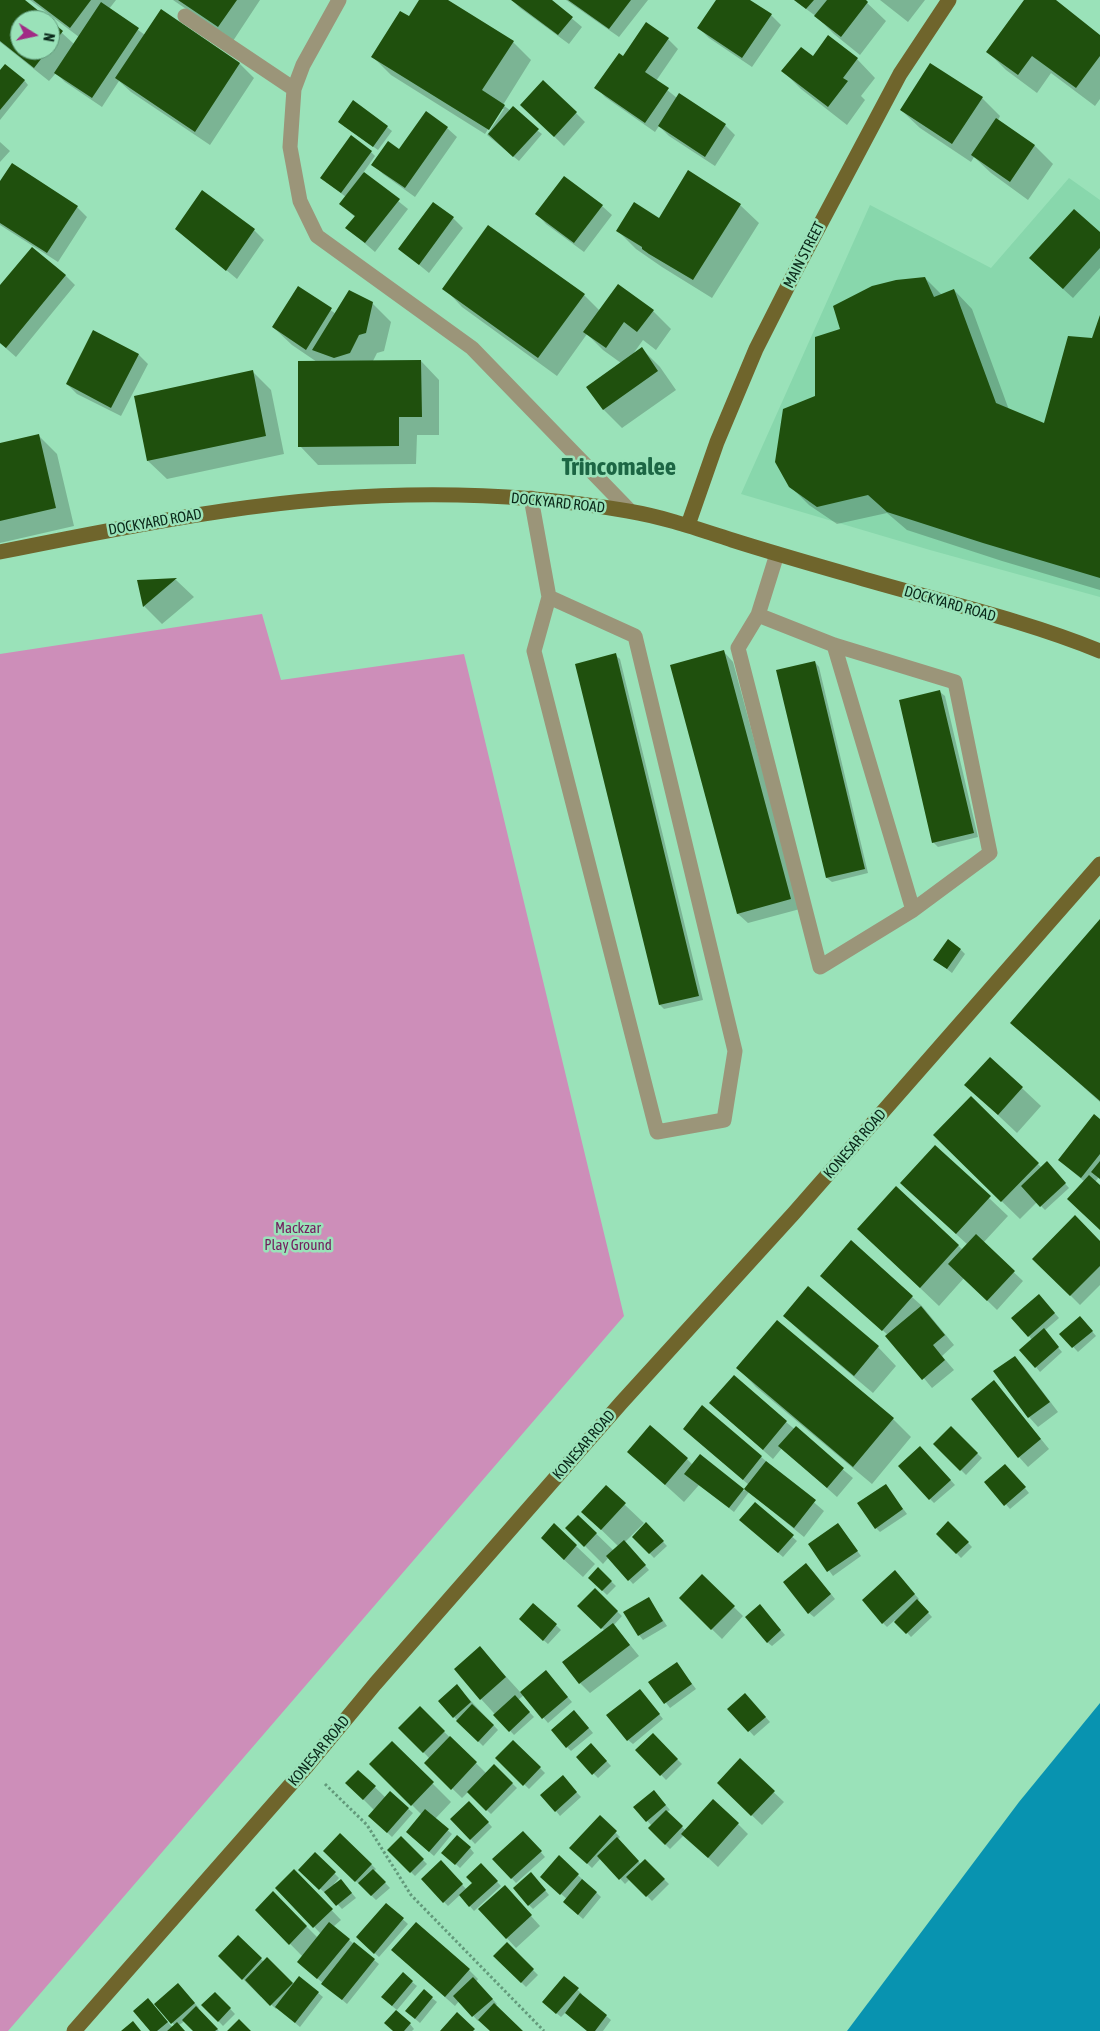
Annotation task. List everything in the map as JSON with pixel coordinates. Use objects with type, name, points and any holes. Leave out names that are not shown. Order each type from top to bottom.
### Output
[{"type":"main road","name":"MAIN STREET","points":[[688,525],[716,442],[756,349],[900,74],[950,0]]},
{"type":"main road","name":"DOCKYARD ROAD","points":[[0,552],[126,527],[225,511],[318,500],[455,495],[531,498],[630,511],[688,525],[776,554],[1012,622],[1100,652]]},
{"type":"main road","name":"KONESAR ROAD","points":[[74,2031],[307,1766],[375,1684],[621,1403],[794,1213],[1100,864]]},
{"type":"street","points":[[339,0],[303,65],[294,90],[290,147],[300,201],[317,236],[472,348],[630,511]]},
{"type":"street","points":[[185,16],[294,90]]},
{"type":"street","points":[[531,498],[548,597],[534,652],[657,1132],[724,1120],[735,1051],[635,636],[548,597]]},
{"type":"street","points":[[758,615],[834,645],[955,682],[990,853],[913,910],[820,966],[738,648],[758,615],[776,554]]},
{"type":"street","points":[[834,645],[913,910]]},
{"type":"path","points":[[307,1766],[367,1825],[411,1894],[544,2031]]},
{"type":"shaded area","points":[[1069,178],[1100,200],[1100,597],[930,550],[741,494],[870,205],[991,268]]},
{"type":"green space","name":"Mackzar Play Ground","points":[[262,614],[281,680],[464,654],[624,1316],[8,2031],[0,2031],[0,654]]},
{"type":"water","points":[[1100,1703],[1100,2031],[847,2031],[1019,1802]]},
{"type":"building","points":[[0,0],[25,0],[38,10],[10,10],[10,49],[0,41]]},
{"type":"building","points":[[33,0],[91,0],[70,28],[60,20],[60,10],[46,10]]},
{"type":"building","points":[[178,0],[237,0],[218,27]]},
{"type":"building","points":[[419,0],[448,0],[514,41],[482,90],[505,105],[489,130],[371,57],[400,11],[409,16]]},
{"type":"building","points":[[511,0],[552,0],[573,17],[558,35]]},
{"type":"building","points":[[568,0],[631,0],[609,29]]},
{"type":"building","points":[[716,0],[750,0],[772,14],[742,58],[697,28]]},
{"type":"building","points":[[794,0],[814,0],[806,9]]},
{"type":"building","points":[[827,0],[866,0],[868,2],[841,37],[814,16]]},
{"type":"building","points":[[1024,0],[1056,0],[1100,35],[1100,56],[1076,88],[1032,56],[1018,75],[986,52]]},
{"type":"building","points":[[101,2],[139,28],[92,98],[54,73]]},
{"type":"building","points":[[161,9],[240,63],[195,132],[115,78]]},
{"type":"building","points":[[646,22],[669,38],[645,72],[669,88],[645,123],[594,88],[619,53],[623,56]]},
{"type":"building","points":[[828,35],[858,58],[843,78],[848,81],[828,107],[781,71],[801,47],[813,56]]},
{"type":"building","points":[[24,60],[40,60],[34,68]]},
{"type":"building","points":[[930,63],[983,97],[952,144],[900,110]]},
{"type":"building","points":[[5,64],[25,80],[0,110],[0,70]]},
{"type":"building","points":[[543,80],[577,112],[554,137],[520,105]]},
{"type":"building","points":[[679,93],[726,124],[705,157],[658,126]]},
{"type":"building","points":[[353,100],[388,126],[373,147],[338,122]]},
{"type":"building","points":[[513,106],[539,129],[513,157],[488,134]]},
{"type":"building","points":[[426,111],[448,127],[405,188],[371,165],[388,141],[399,149]]},
{"type":"building","points":[[996,118],[1035,145],[1010,182],[971,155]]},
{"type":"building","points":[[351,135],[372,151],[341,193],[320,178]]},
{"type":"building","points":[[12,163],[78,206],[47,253],[0,223],[0,181]]},
{"type":"building","points":[[688,170],[741,204],[693,280],[649,254],[642,247],[616,231],[634,202],[659,218]]},
{"type":"building","points":[[364,172],[400,199],[365,243],[345,228],[355,216],[339,204]]},
{"type":"building","points":[[564,176],[603,205],[574,243],[535,214]]},
{"type":"building","points":[[202,190],[255,229],[226,271],[175,229]]},
{"type":"building","points":[[433,202],[454,217],[419,265],[398,249]]},
{"type":"building","points":[[1074,209],[1100,232],[1100,248],[1063,289],[1029,258]]},
{"type":"building","points":[[488,225],[585,294],[538,358],[442,289]]},
{"type":"building","points":[[32,247],[66,275],[6,348],[0,343],[0,285]]},
{"type":"building","points":[[925,277],[934,297],[954,289],[996,403],[1044,423],[1068,336],[1092,338],[1100,315],[1100,578],[887,512],[868,495],[817,507],[789,487],[775,462],[783,409],[815,396],[815,337],[840,329],[833,306],[872,286],[896,280]]},
{"type":"building","points":[[618,284],[654,310],[637,332],[624,322],[606,348],[583,332]]},
{"type":"building","points":[[298,286],[332,308],[306,350],[272,327]]},
{"type":"building","points":[[349,290],[373,302],[366,333],[359,335],[350,353],[334,358],[312,350]]},
{"type":"building","points":[[93,330],[139,354],[111,408],[66,384]]},
{"type":"building","points":[[642,347],[658,371],[603,410],[586,387]]},
{"type":"building","points":[[421,360],[422,417],[399,417],[399,446],[298,447],[298,361]]},
{"type":"building","points":[[253,370],[266,436],[147,461],[134,396]]},
{"type":"building","points":[[39,434],[56,508],[0,521],[0,443]]},
{"type":"building","points":[[177,578],[143,607],[137,580]]},
{"type":"building","points":[[724,650],[791,899],[737,914],[670,665]]},
{"type":"building","points":[[616,653],[699,996],[659,1005],[575,664]]},
{"type":"building","points":[[815,661],[865,869],[826,878],[776,670]]},
{"type":"building","points":[[940,690],[974,833],[932,843],[899,700]]},
{"type":"building","points":[[1100,919],[1100,1101],[1010,1023]]},
{"type":"building","points":[[948,939],[961,949],[947,969],[933,960]]},
{"type":"building","points":[[990,1057],[1023,1087],[998,1115],[964,1085]]},
{"type":"building","points":[[971,1096],[1039,1163],[1001,1202],[933,1135]]},
{"type":"building","points":[[1094,1114],[1100,1119],[1100,1154],[1081,1178],[1058,1160]]},
{"type":"building","points":[[935,1145],[991,1196],[956,1234],[900,1183]]},
{"type":"building","points":[[1047,1161],[1066,1183],[1040,1207],[1021,1186]]},
{"type":"building","points":[[1100,1161],[1100,1179],[1091,1172]]},
{"type":"building","points":[[1089,1175],[1100,1185],[1100,1230],[1067,1199]]},
{"type":"building","points":[[896,1186],[959,1245],[920,1288],[857,1229]]},
{"type":"building","points":[[1075,1215],[1100,1241],[1100,1266],[1070,1296],[1032,1259]]},
{"type":"building","points":[[976,1234],[1015,1271],[987,1301],[948,1264]]},
{"type":"building","points":[[851,1240],[913,1296],[882,1331],[820,1276]]},
{"type":"building","points":[[808,1286],[879,1346],[854,1376],[783,1316]]},
{"type":"building","points":[[1039,1294],[1055,1313],[1028,1337],[1011,1318]]},
{"type":"building","points":[[921,1306],[945,1335],[933,1345],[945,1360],[922,1380],[885,1336]]},
{"type":"building","points":[[1080,1316],[1093,1331],[1072,1348],[1059,1334]]},
{"type":"building","points":[[777,1320],[894,1418],[853,1467],[736,1368]]},
{"type":"building","points":[[1044,1328],[1059,1347],[1035,1368],[1019,1350]]},
{"type":"building","points":[[1015,1356],[1050,1402],[1028,1418],[993,1371]]},
{"type":"building","points":[[734,1375],[787,1421],[763,1450],[709,1403]]},
{"type":"building","points":[[994,1380],[1041,1439],[1018,1458],[971,1399]]},
{"type":"building","points":[[702,1405],[762,1456],[743,1480],[683,1429]]},
{"type":"building","points":[[650,1425],[688,1458],[665,1485],[627,1452]]},
{"type":"building","points":[[796,1426],[844,1468],[827,1488],[778,1446]]},
{"type":"building","points":[[951,1426],[978,1453],[960,1471],[933,1444]]},
{"type":"building","points":[[920,1446],[951,1480],[929,1500],[898,1466]]},
{"type":"building","points":[[700,1454],[744,1489],[729,1508],[684,1474]]},
{"type":"building","points":[[766,1461],[816,1500],[794,1528],[744,1489]]},
{"type":"building","points":[[1005,1464],[1026,1487],[1004,1506],[984,1482]]},
{"type":"building","points":[[886,1484],[903,1509],[875,1529],[857,1503]]},
{"type":"building","points":[[606,1485],[626,1503],[601,1530],[581,1512]]},
{"type":"building","points":[[755,1502],[794,1535],[778,1553],[739,1520]]},
{"type":"building","points":[[578,1515],[597,1533],[584,1547],[565,1528]]},
{"type":"building","points":[[948,1521],[969,1542],[956,1554],[936,1534]]},
{"type":"building","points":[[646,1522],[664,1541],[649,1554],[632,1537]]},
{"type":"building","points":[[554,1523],[577,1545],[564,1560],[541,1538]]},
{"type":"building","points":[[838,1523],[858,1551],[827,1572],[808,1544]]},
{"type":"building","points":[[624,1540],[646,1565],[628,1581],[606,1556]]},
{"type":"building","points":[[806,1563],[831,1594],[808,1614],[783,1582]]},
{"type":"building","points":[[598,1567],[612,1581],[602,1591],[588,1578]]},
{"type":"building","points":[[895,1570],[915,1594],[882,1624],[862,1600]]},
{"type":"building","points":[[702,1574],[735,1606],[711,1630],[679,1598]]},
{"type":"building","points":[[595,1588],[618,1611],[601,1629],[577,1606]]},
{"type":"building","points":[[649,1597],[663,1621],[638,1636],[623,1612]]},
{"type":"building","points":[[917,1599],[929,1612],[906,1634],[894,1622]]},
{"type":"building","points":[[533,1603],[557,1624],[543,1641],[519,1619]]},
{"type":"building","points":[[760,1604],[781,1630],[767,1643],[745,1617]]},
{"type":"building","points":[[613,1623],[630,1645],[579,1684],[562,1662]]},
{"type":"building","points":[[480,1646],[506,1677],[480,1700],[454,1669]]},
{"type":"building","points":[[677,1662],[692,1684],[664,1704],[648,1682]]},
{"type":"building","points":[[546,1670],[568,1697],[542,1719],[520,1692]]},
{"type":"building","points":[[457,1684],[471,1702],[453,1718],[438,1701]]},
{"type":"building","points":[[640,1689],[660,1714],[627,1741],[606,1715]]},
{"type":"building","points":[[745,1693],[766,1717],[748,1732],[727,1709]]},
{"type":"building","points":[[515,1695],[530,1712],[509,1732],[493,1715]]},
{"type":"building","points":[[472,1704],[494,1725],[478,1742],[456,1721]]},
{"type":"building","points":[[420,1706],[445,1731],[423,1753],[398,1728]]},
{"type":"building","points":[[574,1710],[589,1728],[566,1748],[551,1730]]},
{"type":"building","points":[[653,1733],[678,1759],[660,1776],[635,1750]]},
{"type":"building","points":[[450,1736],[477,1762],[451,1790],[424,1763]]},
{"type":"building","points":[[513,1740],[541,1767],[523,1786],[495,1758]]},
{"type":"building","points":[[392,1741],[434,1782],[411,1806],[369,1764]]},
{"type":"building","points":[[591,1743],[607,1761],[592,1775],[576,1757]]},
{"type":"building","points":[[740,1758],[775,1791],[751,1816],[717,1783]]},
{"type":"building","points":[[494,1764],[513,1783],[486,1811],[467,1792]]},
{"type":"building","points":[[358,1770],[376,1786],[363,1800],[345,1783]]},
{"type":"building","points":[[563,1775],[577,1792],[555,1812],[540,1795]]},
{"type":"building","points":[[654,1790],[666,1805],[646,1822],[633,1807]]},
{"type":"building","points":[[390,1791],[409,1808],[387,1833],[368,1816]]},
{"type":"building","points":[[713,1799],[739,1823],[708,1858],[681,1834]]},
{"type":"building","points":[[469,1801],[489,1822],[470,1840],[450,1819]]},
{"type":"building","points":[[425,1809],[449,1829],[429,1852],[406,1832]]},
{"type":"building","points":[[666,1810],[683,1826],[665,1845],[648,1828]]},
{"type":"building","points":[[600,1815],[617,1831],[587,1864],[569,1848]]},
{"type":"building","points":[[523,1831],[542,1851],[511,1879],[492,1859]]},
{"type":"building","points":[[340,1833],[372,1864],[355,1882],[323,1851]]},
{"type":"building","points":[[457,1835],[471,1847],[455,1865],[441,1853]]},
{"type":"building","points":[[401,1836],[424,1859],[410,1873],[387,1850]]},
{"type":"building","points":[[617,1837],[639,1861],[619,1880],[597,1856]]},
{"type":"building","points":[[315,1852],[336,1872],[319,1890],[298,1870]]},
{"type":"building","points":[[559,1855],[579,1874],[560,1895],[540,1877]]},
{"type":"building","points":[[645,1859],[665,1879],[646,1897],[626,1877]]},
{"type":"building","points":[[441,1860],[463,1884],[443,1903],[421,1879]]},
{"type":"building","points":[[481,1863],[498,1881],[469,1907],[459,1895],[472,1883],[466,1877]]},
{"type":"building","points":[[294,1869],[333,1909],[313,1928],[275,1888]]},
{"type":"building","points":[[373,1869],[386,1882],[371,1896],[358,1883]]},
{"type":"building","points":[[531,1872],[546,1890],[528,1906],[513,1888]]},
{"type":"building","points":[[341,1879],[352,1893],[336,1906],[324,1892]]},
{"type":"building","points":[[582,1879],[597,1892],[578,1915],[563,1902]]},
{"type":"building","points":[[505,1885],[532,1915],[506,1939],[478,1909]]},
{"type":"building","points":[[273,1891],[307,1926],[289,1945],[255,1910]]},
{"type":"building","points":[[386,1903],[404,1918],[374,1954],[356,1937]]},
{"type":"building","points":[[329,1922],[350,1939],[317,1979],[297,1962]]},
{"type":"building","points":[[416,1922],[470,1969],[445,1997],[391,1950]]},
{"type":"building","points":[[238,1935],[262,1958],[242,1980],[218,1956]]},
{"type":"building","points":[[354,1942],[375,1959],[342,2000],[321,1984]]},
{"type":"building","points":[[507,1942],[534,1969],[521,1983],[493,1956]]},
{"type":"building","points":[[267,1957],[293,1983],[270,2006],[245,1980]]},
{"type":"building","points":[[403,1972],[413,1981],[392,2006],[381,1997]]},
{"type":"building","points":[[299,1976],[319,1992],[295,2023],[275,2007]]},
{"type":"building","points":[[564,1976],[579,1988],[556,2014],[542,2002]]},
{"type":"building","points":[[473,1977],[493,1999],[472,2017],[453,1996]]},
{"type":"building","points":[[178,1983],[195,2003],[171,2024],[154,2004]]},
{"type":"building","points":[[424,1989],[433,1997],[415,2019],[405,2011]]},
{"type":"building","points":[[215,1992],[231,2008],[218,2022],[201,2005]]},
{"type":"building","points":[[580,1993],[607,2015],[595,2031],[587,2031],[565,2013]]},
{"type":"building","points":[[148,1998],[168,2022],[157,2031],[150,2031],[133,2011]]},
{"type":"building","points":[[494,2003],[523,2031],[490,2031],[478,2020]]},
{"type":"building","points":[[196,2006],[218,2029],[215,2031],[193,2031],[182,2020]]},
{"type":"building","points":[[396,2010],[411,2023],[404,2031],[393,2031],[384,2023]]},
{"type":"building","points":[[457,2012],[475,2029],[473,2031],[440,2031]]},
{"type":"building","points":[[239,2019],[251,2031],[227,2031]]},
{"type":"building","points":[[133,2021],[141,2031],[121,2031]]},
{"type":"building","points":[[177,2022],[185,2031],[167,2031]]},
{"type":"district","name":"Trincomalee","points":[[619,467]]}]
